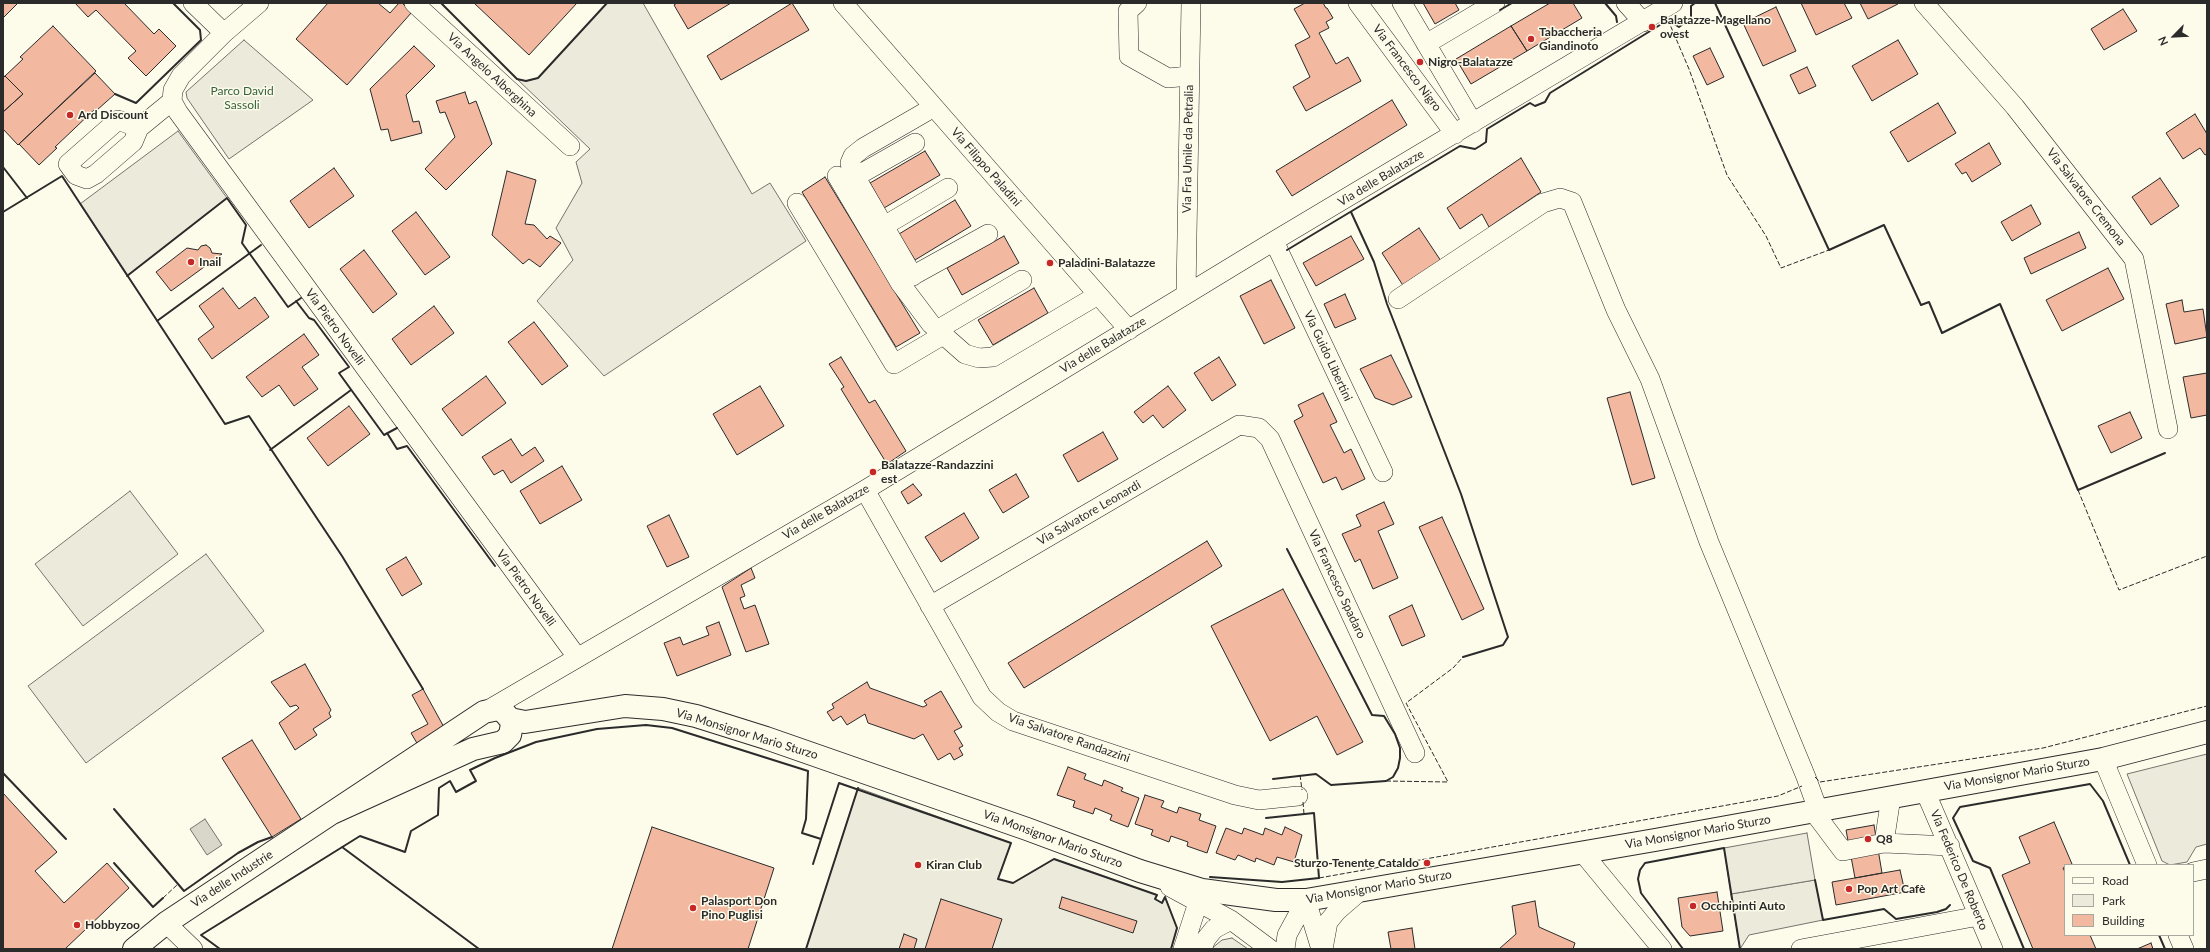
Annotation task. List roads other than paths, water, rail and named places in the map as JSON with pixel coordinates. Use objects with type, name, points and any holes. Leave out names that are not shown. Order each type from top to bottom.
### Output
[{"type":"main road","name":"Via Monsignor Mario Sturzo","points":[[498,724],[525,722],[625,706],[663,709],[696,716],[766,738],[1027,829],[1140,871],[1200,896],[1276,900],[1306,900],[1815,811],[2103,759],[2207,732]]},
{"type":"main road","points":[[332,814],[389,774],[498,724]]},
{"type":"main road","points":[[332,814],[473,749],[498,724]]},
{"type":"main road","name":"Via delle Industrie","points":[[134,949],[166,923],[332,814]]},
{"type":"street","points":[[193,3],[224,34]]},
{"type":"street","points":[[139,128],[172,101],[173,90],[181,76],[224,34],[259,3]]},
{"type":"street","name":"Via Angelo Alberghina","points":[[414,3],[570,146]]},
{"type":"street","name":"Via Filippo Paladini","points":[[843,3],[1129,330]]},
{"type":"street","points":[[1137,3],[1128,11],[1129,56],[1168,78],[1189,76]]},
{"type":"street","name":"Via Fra Umile da Petralia","points":[[1186,294],[1191,3]]},
{"type":"street","name":"Via Francesco Nigro","points":[[1358,3],[1455,134]]},
{"type":"street","points":[[1402,3],[1473,123]]},
{"type":"street","points":[[1626,3],[1643,22]]},
{"type":"street","name":"Via Salvatore Cremona","points":[[1924,3],[2015,107],[2134,259],[2168,429]]},
{"type":"street","points":[[1426,44],[1486,5]]},
{"type":"street","name":"Via delle Balatazze","points":[[498,724],[532,686],[577,657],[865,490],[1274,241],[1643,22],[1664,5]]},
{"type":"street","name":"Via Pietro Novelli","points":[[172,101],[577,657]]},
{"type":"street","points":[[934,107],[863,148],[853,156],[846,176],[940,333],[965,354],[979,358],[993,357],[1098,295]]},
{"type":"street","points":[[846,176],[915,143]]},
{"type":"street","points":[[846,176],[884,226],[907,279]]},
{"type":"street","points":[[884,226],[948,188]]},
{"type":"street","points":[[1398,299],[1543,203],[1560,198],[1572,202],[1616,310],[1650,379],[1709,542],[1806,776],[1815,811],[1843,851],[1884,843],[1950,846]]},
{"type":"street","points":[[797,203],[894,364],[1022,280]]},
{"type":"street","points":[[907,279],[988,234]]},
{"type":"street","name":"Via Guido Libertini","points":[[1274,241],[1383,472]]},
{"type":"street","name":"Via Salvatore Leonardi","points":[[930,606],[1239,425],[1248,426]]},
{"type":"street","name":"Via Francesco Spadaro","points":[[1248,426],[1259,428],[1270,439],[1415,753]]},
{"type":"street","name":"Via Salvatore Randazzini","points":[[865,490],[982,697],[998,712],[1013,721],[1235,795],[1260,800],[1298,796]]},
{"type":"street","points":[[2103,759],[2147,864]]},
{"type":"street","name":"Via Federico De Roberto","points":[[1925,791],[1950,846],[1993,949]]},
{"type":"street","points":[[1884,843],[1892,797]]},
{"type":"street","points":[[1582,852],[1662,949]]},
{"type":"street","points":[[2194,872],[2207,869]]},
{"type":"street","points":[[1322,949],[1328,922],[1337,911],[1360,891]]},
{"type":"street","points":[[1183,949],[1200,896],[1270,949]]},
{"type":"street","points":[[1306,900],[1322,949]]},
{"type":"street","points":[[1285,949],[1287,935],[1306,900]]},
{"type":"street","points":[[1800,949],[1980,916]]},
{"type":"street","points":[[1202,949],[1206,939],[1214,929],[1231,920]]},
{"type":"street","points":[[166,923],[193,949]]},
{"type":"street","points":[[2178,936],[2184,949]]},
{"type":"place","name":"Balatazze-Magellano ovest","points":[[1652,27]]},
{"type":"place","name":"Tabaccheria Giandinoto","points":[[1531,39]]},
{"type":"place","name":"Nigro-Balatazze","points":[[1420,62]]},
{"type":"place","name":"Ard Discount","points":[[70,115]]},
{"type":"place","name":"Inail","points":[[191,262]]},
{"type":"place","name":"Paladini-Balatazze","points":[[1050,263]]},
{"type":"place","name":"Balatazze-Randazzini est","points":[[873,472]]},
{"type":"place","name":"Q8","points":[[1868,839]]},
{"type":"place","name":"Sturzo-Tenente Cataldo","points":[[1427,863]]},
{"type":"place","name":"Kiran Club","points":[[918,865]]},
{"type":"place","name":"Pop Art Cafè","points":[[1849,889]]},
{"type":"place","name":"Occhipinti Auto","points":[[1693,906]]},
{"type":"place","name":"Palasport Don Pino Puglisi","points":[[693,908]]},
{"type":"place","name":"Hobbyzoo","points":[[77,925]]},
{"type":"park label","name":"Parco David Sassoli","points":[[242,98]]}]
